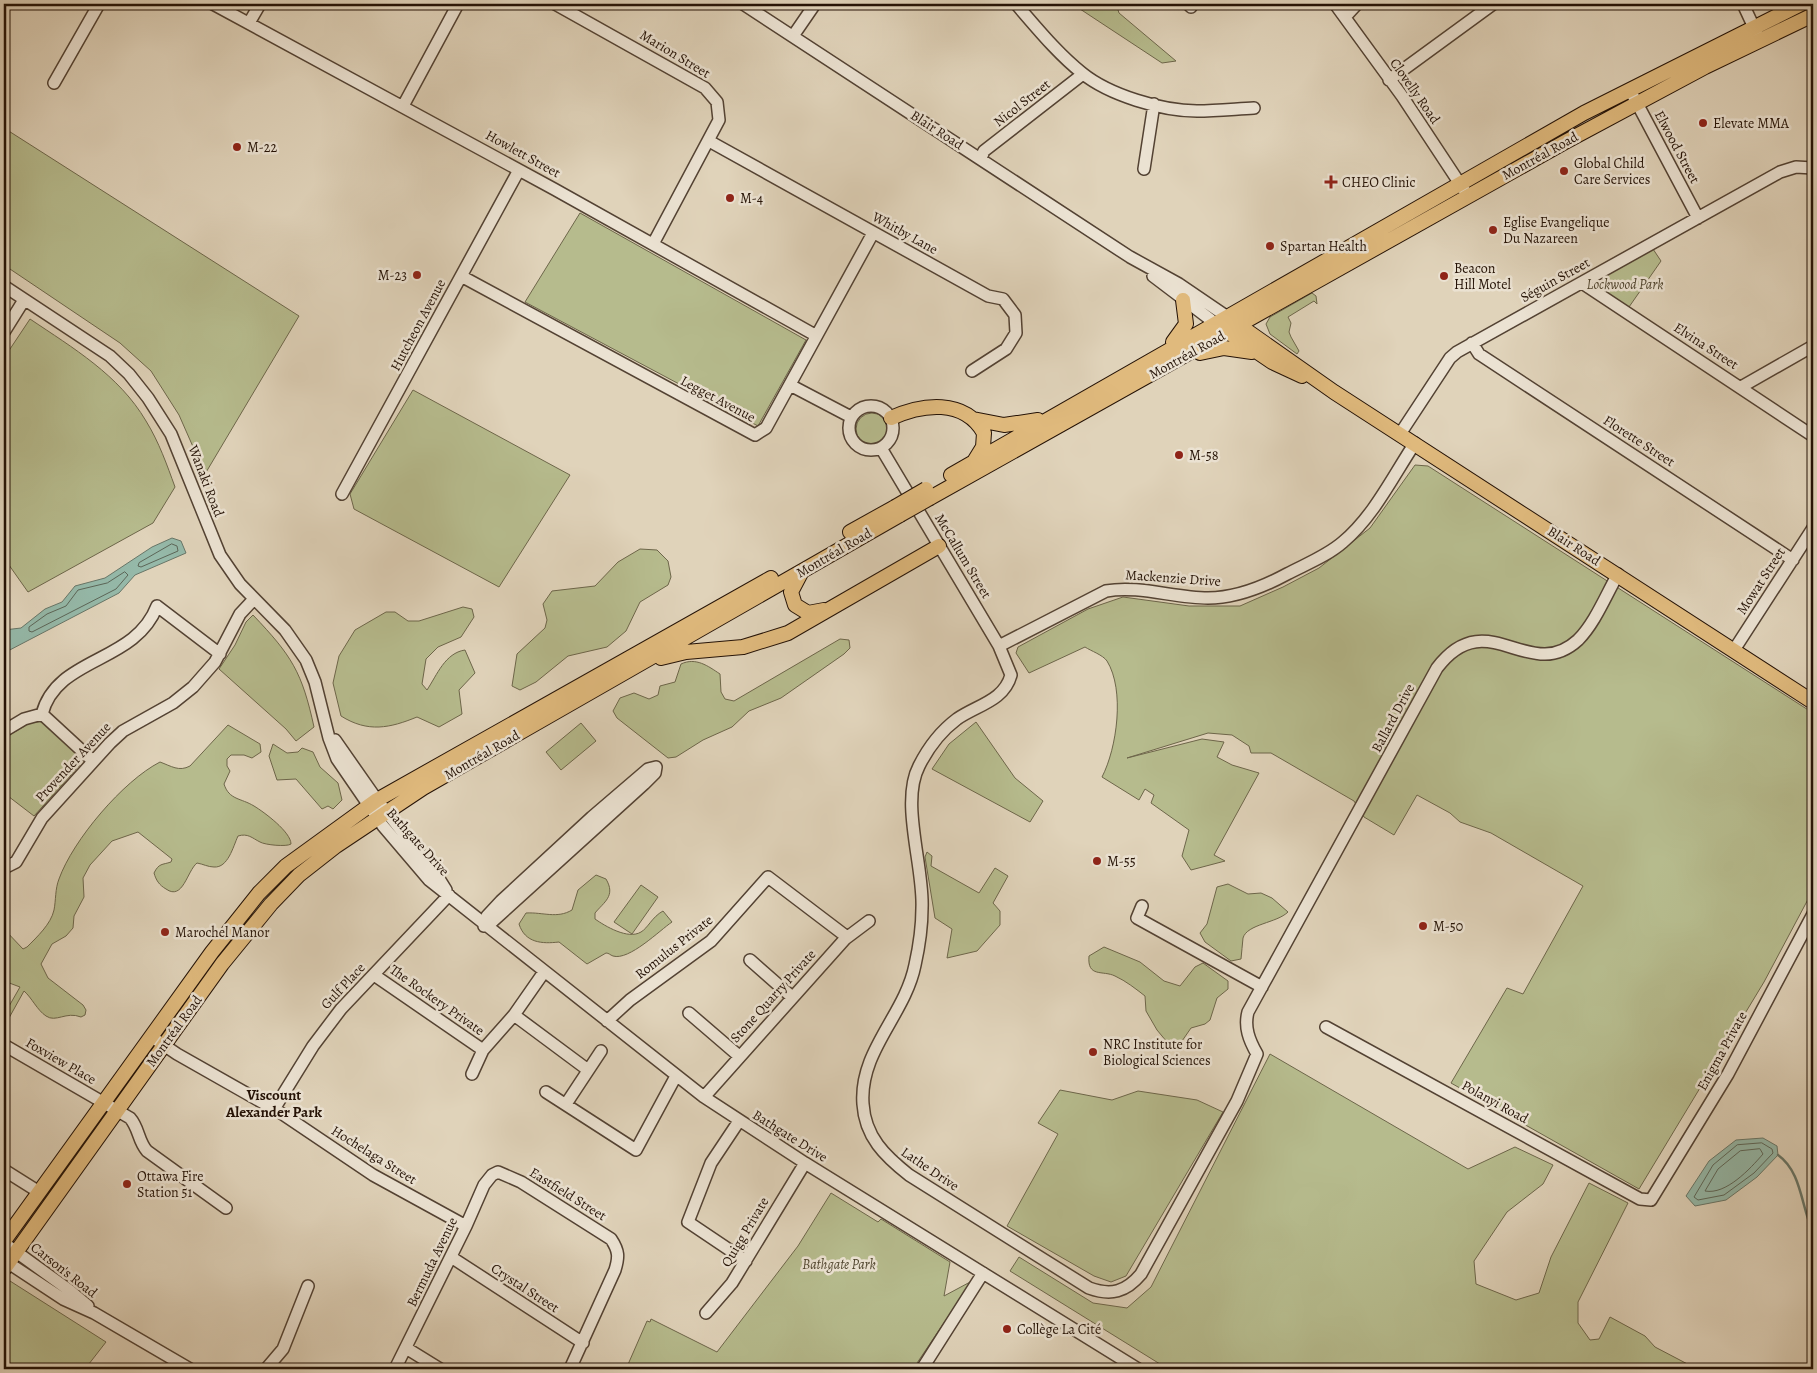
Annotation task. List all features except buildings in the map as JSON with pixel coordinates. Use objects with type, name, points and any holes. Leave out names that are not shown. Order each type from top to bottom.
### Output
[{"type":"main road","name":"Montréal Road","points":[[928,494],[974,462],[1166,350],[1592,108],[1801,4]]},
{"type":"main road","name":"Montréal Road","points":[[6,1254],[38,1192],[212,952],[259,893],[301,854],[372,803],[928,494],[1167,366],[1541,155],[1637,103],[1813,15]]},
{"type":"main road","points":[[1534,142],[1541,155]]},
{"type":"main road","points":[[1166,350],[1186,324],[1183,300]]},
{"type":"main road","name":"Blair Road","points":[[1220,320],[1618,574],[1813,702]]},
{"type":"main road","name":"Blair Road","points":[[1233,329],[1265,357],[1334,392]]},
{"type":"main road","points":[[1167,366],[1208,350],[1224,348],[1243,349],[1265,357]]},
{"type":"main road","points":[[891,418],[916,408],[936,406],[954,410],[973,419],[1010,425],[1031,422],[1058,414]]},
{"type":"main road","points":[[973,419],[982,429],[985,438],[983,447],[974,462]]},
{"type":"main road","name":"Montréal Road","points":[[6,1254],[116,1110],[222,964],[271,904],[310,865],[381,815],[803,570],[898,511]]},
{"type":"main road","points":[[639,665],[679,654],[742,647],[772,639],[804,625],[939,546]]},
{"type":"main road","points":[[803,570],[792,587],[791,596],[795,605],[808,613],[831,608]]},
{"type":"main road","points":[[259,893],[271,904]]},
{"type":"street","points":[[54,83],[99,4]]},
{"type":"street","name":"Howlett Street","points":[[213,4],[654,244],[815,336]]},
{"type":"street","points":[[249,23],[260,4]]},
{"type":"street","points":[[403,106],[458,4]]},
{"type":"street","name":"Marion Street","points":[[555,4],[705,88],[717,102],[719,120],[654,244]]},
{"type":"street","name":"Blair Road","points":[[744,4],[981,158],[1130,258],[1183,300],[1220,320]]},
{"type":"street","points":[[793,36],[815,4]]},
{"type":"street","points":[[1016,4],[1059,53],[1083,74],[1122,95],[1154,104],[1195,111],[1254,108]]},
{"type":"street","name":"Clovelly Road","points":[[1335,4],[1468,196]]},
{"type":"street","points":[[1344,17],[1357,4]]},
{"type":"street","points":[[1389,80],[1493,4]]},
{"type":"street","points":[[1743,4],[1760,40]]},
{"type":"street","name":"Nicol Street","points":[[981,158],[984,151],[1083,74]]},
{"type":"street","name":"Elwood Street","points":[[1630,90],[1698,218]]},
{"type":"street","points":[[1144,169],[1154,104]]},
{"type":"street","name":"Whitby Lane","points":[[709,141],[988,296],[1003,299],[1015,315],[1016,333],[1006,349],[972,371]]},
{"type":"street","name":"Séguin Street","points":[[1400,434],[1450,358],[1472,343],[1780,172],[1796,167],[1812,168]]},
{"type":"street","name":"Hutcheon Avenue","points":[[342,494],[519,170]]},
{"type":"street","name":"Legget Avenue","points":[[461,276],[755,435],[766,428],[872,233]]},
{"type":"street","name":"Blair Road","points":[[1130,258],[1179,284],[1220,320]]},
{"type":"street","name":"Elvina Street","points":[[1582,283],[1813,436]]},
{"type":"street","name":"Wanaki Road","points":[[4,286],[104,351],[119,364],[142,390],[171,434],[220,555],[254,599],[285,630],[306,660],[315,682],[328,729],[372,803]]},
{"type":"street","points":[[4,332],[24,300]]},
{"type":"street","name":"Florette Street","points":[[1472,343],[1479,354],[1793,560]]},
{"type":"street","points":[[1741,387],[1813,346]]},
{"type":"street","points":[[790,385],[852,417]]},
{"type":"street","points":[[869,406],[882,408],[891,418],[893,433],[888,443],[881,448],[869,450],[854,443],[849,432],[852,417],[859,409],[869,406]]},
{"type":"street","name":"Mackenzie Drive","points":[[999,646],[1106,591],[1124,589],[1207,598],[1226,597],[1263,587],[1328,553],[1344,541],[1364,520],[1414,443]]},
{"type":"street","name":"McCallum Street","points":[[881,448],[999,646],[1010,670],[1009,682]]},
{"type":"street","name":"Mowat Street","points":[[1734,650],[1813,528]]},
{"type":"street","name":"Ballard Drive","points":[[1262,987],[1426,688],[1449,653],[1474,641],[1493,641],[1530,654],[1549,654],[1566,648],[1578,639],[1587,628],[1618,574]]},
{"type":"street","name":"Provender Avenue","points":[[4,868],[16,862],[42,818],[93,761],[123,731],[185,695],[220,654],[240,614],[254,599]]},
{"type":"street","points":[[42,714],[46,700],[54,687],[65,678],[131,640],[146,626],[156,606],[220,654]]},
{"type":"street","name":"Lathe Drive","points":[[1009,682],[994,699],[959,718],[944,731],[931,746],[916,771],[911,798],[922,907],[915,965],[910,983],[866,1067],[862,1086],[867,1125],[875,1142],[887,1158],[909,1175],[1089,1288],[1109,1293],[1119,1292],[1127,1288],[1141,1274],[1249,1074],[1257,1054],[1252,1046],[1245,1022],[1262,987]]},
{"type":"street","points":[[4,730],[24,719],[42,714]]},
{"type":"street","points":[[42,714],[93,761]]},
{"type":"street","points":[[656,767],[655,773],[644,784],[534,887],[494,921],[484,926],[488,916],[501,901],[592,817],[648,769],[656,767]]},
{"type":"street","name":"Bathgate Drive","points":[[372,803],[436,874],[449,895],[484,926],[704,1097],[805,1163],[1138,1369]]},
{"type":"street","name":"Romulus Private","points":[[607,1021],[630,1000],[711,941],[768,877],[847,937]]},
{"type":"street","name":"Gulf Place","points":[[274,1109],[312,1046],[341,1009],[449,895]]},
{"type":"street","points":[[1142,906],[1137,918],[1262,987]]},
{"type":"street","name":"Enigma Private","points":[[1651,1200],[1728,1074],[1813,914]]},
{"type":"street","name":"Stone Quarry Private","points":[[704,1097],[847,937],[869,921]]},
{"type":"street","points":[[750,960],[792,997]]},
{"type":"street","name":"The Rockery Private","points":[[472,1074],[483,1050],[514,1015],[544,972]]},
{"type":"street","name":"The Rockery Private","points":[[374,975],[483,1050]]},
{"type":"street","points":[[689,1013],[739,1056]]},
{"type":"street","points":[[514,1015],[588,1070]]},
{"type":"street","name":"Polanyi Road","points":[[1326,1027],[1640,1199],[1651,1200]]},
{"type":"street","name":"Hochelaga Street","points":[[152,1036],[164,1045],[274,1109],[374,1175],[466,1226]]},
{"type":"street","name":"Foxview Place","points":[[4,1045],[104,1102],[137,1125],[142,1146],[147,1151],[226,1208]]},
{"type":"street","points":[[566,1104],[601,1051]]},
{"type":"street","points":[[546,1092],[636,1150],[676,1076]]},
{"type":"street","points":[[739,1121],[711,1163],[688,1222],[746,1261]]},
{"type":"street","name":"Quigg Private","points":[[706,1313],[732,1283],[805,1163]]},
{"type":"street","points":[[4,1170],[38,1192]]},
{"type":"street","name":"Bermuda Avenue","points":[[395,1369],[466,1226],[484,1185],[492,1175],[498,1172]]},
{"type":"street","name":"Eastfield Street","points":[[498,1172],[521,1182],[586,1223],[611,1239],[618,1248],[619,1256],[615,1270],[583,1343]]},
{"type":"street","name":"Carson's Road","points":[[6,1254],[63,1299],[94,1313],[190,1369]]},
{"type":"street","name":"Crystal Street","points":[[451,1257],[583,1343]]},
{"type":"street","points":[[922,1369],[983,1273]]},
{"type":"street","points":[[266,1369],[282,1349],[308,1286]]},
{"type":"street","points":[[570,1369],[583,1343]]},
{"type":"street","points":[[406,1348],[440,1369]]},
{"type":"green space","points":[[1076,4],[1116,4],[1119,13],[1176,61],[1162,63],[1077,7]]},
{"type":"green space","points":[[4,128],[299,316],[205,474],[179,415],[151,371],[120,343],[4,265]]},
{"type":"green space","points":[[580,213],[806,340],[758,426],[525,302]]},
{"type":"green space","name":"Lockwood Park","points":[[1653,249],[1661,261],[1629,307],[1603,290],[1601,285],[1604,276]]},
{"type":"green space","points":[[1312,293],[1316,296],[1317,304],[1314,301],[1288,317],[1291,323],[1289,332],[1299,351],[1297,354],[1270,334],[1266,324],[1270,317]]},
{"type":"green space","points":[[30,319],[94,364],[123,390],[151,429],[175,487],[153,523],[28,592],[4,558],[4,358]]},
{"type":"green space","points":[[413,390],[570,475],[499,587],[354,509],[350,494]]},
{"type":"green space","points":[[872,413],[883,418],[888,429],[883,440],[872,445],[861,440],[856,429],[861,418]]},
{"type":"green space","points":[[1415,465],[1428,466],[1813,713],[1813,890],[1764,982],[1639,1189],[1451,1083],[1507,988],[1523,994],[1583,886],[1491,833],[1460,822],[1450,813],[1417,795],[1394,835],[1364,817],[1354,801],[1271,753],[1251,753],[1249,746],[1232,735],[1208,733],[1127,758],[1202,739],[1224,742],[1217,757],[1232,765],[1259,773],[1214,855],[1225,861],[1191,870],[1182,856],[1189,830],[1151,803],[1154,795],[1145,789],[1139,800],[1102,777],[1112,751],[1117,719],[1116,687],[1113,673],[1107,661],[1085,647],[1029,673],[1016,653],[1018,647],[1088,609],[1123,597],[1189,606],[1240,606],[1283,587],[1319,568],[1370,528]]},
{"type":"green space","points":[[640,549],[657,550],[668,561],[671,577],[668,585],[640,602],[626,631],[607,647],[568,656],[536,682],[520,690],[512,686],[517,654],[545,628],[547,620],[543,604],[552,591],[595,586],[618,562]]},
{"type":"green space","points":[[463,607],[472,609],[474,617],[461,637],[438,647],[426,659],[422,684],[427,690],[447,660],[452,655],[465,650],[475,673],[459,690],[462,714],[439,727],[417,717],[398,724],[370,727],[360,725],[341,716],[333,683],[339,656],[355,630],[386,612],[395,612],[408,621],[419,621]]},
{"type":"green space","points":[[253,615],[286,654],[300,678],[305,692],[314,727],[296,741],[286,729],[219,669],[235,645],[246,622]]},
{"type":"green space","points":[[840,639],[849,640],[850,648],[844,654],[781,698],[749,711],[732,727],[703,740],[676,757],[668,758],[617,718],[613,711],[620,698],[634,693],[649,699],[658,695],[660,686],[675,682],[681,664],[692,661],[702,663],[720,674],[721,692],[725,699],[734,701]]},
{"type":"green space","points":[[32,722],[46,722],[81,757],[79,766],[34,816],[4,793],[4,738]]},
{"type":"green space","points":[[976,722],[1015,778],[1043,801],[1030,822],[932,769],[949,744]]},
{"type":"green space","points":[[581,723],[596,741],[561,770],[546,752]]},
{"type":"green space","points":[[228,725],[260,744],[261,752],[252,758],[244,755],[231,755],[227,759],[227,766],[230,771],[224,784],[226,789],[232,796],[254,806],[270,817],[287,834],[291,844],[271,845],[247,836],[238,836],[229,856],[223,864],[210,867],[197,863],[181,888],[172,892],[160,884],[154,873],[159,866],[171,862],[172,859],[138,832],[112,841],[90,865],[83,878],[84,897],[74,916],[73,928],[66,936],[52,944],[41,964],[48,978],[83,1005],[86,1010],[85,1015],[81,1017],[71,1015],[50,1018],[40,1011],[24,991],[4,1027],[4,1015],[20,987],[4,981],[4,929],[23,949],[27,947],[50,920],[54,910],[58,883],[75,847],[115,797],[160,762],[171,767],[186,768],[190,766]]},
{"type":"green space","points":[[273,744],[287,753],[298,752],[302,748],[313,752],[320,767],[338,783],[342,800],[333,809],[328,806],[322,809],[296,779],[277,780],[269,756]]},
{"type":"green space","points":[[927,852],[932,856],[931,866],[979,893],[995,868],[1008,876],[993,903],[1000,911],[1000,925],[977,951],[947,958],[952,929],[935,918],[925,857]]},
{"type":"green space","points":[[596,875],[606,879],[610,890],[608,898],[595,913],[595,919],[599,922],[623,933],[636,934],[646,928],[663,911],[672,922],[636,950],[620,956],[606,953],[587,964],[559,942],[546,943],[535,941],[525,935],[519,924],[526,913],[555,915],[572,910],[578,890]]},
{"type":"green space","points":[[1228,884],[1248,894],[1261,893],[1272,898],[1288,912],[1246,933],[1243,938],[1241,959],[1231,961],[1205,942],[1200,933],[1207,924],[1217,887]]},
{"type":"green space","points":[[641,885],[658,897],[632,934],[614,922]]},
{"type":"green space","points":[[1104,947],[1140,962],[1164,981],[1180,986],[1195,967],[1203,963],[1228,981],[1228,989],[1217,998],[1210,1020],[1205,1024],[1191,1028],[1182,1041],[1167,1042],[1157,1030],[1146,1011],[1145,996],[1119,978],[1097,972],[1091,968],[1089,956]]},
{"type":"green space","points":[[1270,1054],[1468,1169],[1515,1147],[1553,1165],[1543,1184],[1507,1212],[1474,1261],[1476,1284],[1516,1300],[1539,1293],[1551,1257],[1589,1183],[1628,1203],[1578,1302],[1578,1323],[1590,1340],[1599,1339],[1610,1317],[1645,1336],[1655,1347],[1697,1369],[1168,1369],[1010,1271],[1019,1257],[1093,1303],[1127,1308],[1151,1287]]},
{"type":"green space","points":[[1060,1090],[1112,1100],[1138,1091],[1197,1100],[1223,1112],[1126,1276],[1111,1282],[1094,1276],[1007,1226],[1058,1134],[1038,1123]]},
{"type":"green space","name":"Bathgate Park","points":[[831,1193],[878,1222],[881,1219],[950,1262],[944,1296],[972,1281],[913,1369],[626,1369],[647,1321],[650,1322],[651,1319],[717,1352],[798,1246]]},
{"type":"green space","points":[[10,1281],[106,1342],[85,1369],[4,1369],[4,1291]]},
{"type":"water","points":[[172,538],[181,541],[186,553],[135,575],[119,593],[4,653],[4,630],[21,628],[45,609],[62,602],[75,586],[105,578],[152,547]]},
{"type":"water","points":[[1763,1138],[1777,1146],[1778,1155],[1757,1177],[1726,1200],[1695,1206],[1686,1196],[1709,1161],[1736,1140]]},
{"type":"waterway","points":[[1778,1155],[1792,1171],[1813,1232]]},
{"type":"place","name":"Elevate MMA","points":[[1703,123]]},
{"type":"place","name":"M-22","points":[[237,147]]},
{"type":"place","name":"Global Child Care Services","points":[[1564,171]]},
{"type":"place","name":"CHEO Clinic","points":[[1331,182]]},
{"type":"place","name":"M-4","points":[[730,198]]},
{"type":"place","name":"Eglise Evangelique Du Nazareen","points":[[1493,230]]},
{"type":"place","name":"Spartan Health","points":[[1270,246]]},
{"type":"place","name":"M-23","points":[[417,275]]},
{"type":"place","name":"Beacon Hill Motel","points":[[1444,276]]},
{"type":"place","name":"M-58","points":[[1179,455]]},
{"type":"place","name":"M-55","points":[[1097,861]]},
{"type":"place","name":"M-50","points":[[1423,926]]},
{"type":"place","name":"Marochel Manor","points":[[165,932]]},
{"type":"place","name":"NRC Institute for Biological Sciences","points":[[1093,1052]]},
{"type":"place","name":"Ottawa Fire Station 51","points":[[127,1184]]},
{"type":"place","name":"Collège La Cité","points":[[1007,1329]]},
{"type":"district","name":"Viscount Alexander Park","points":[[274,1104]]}]
